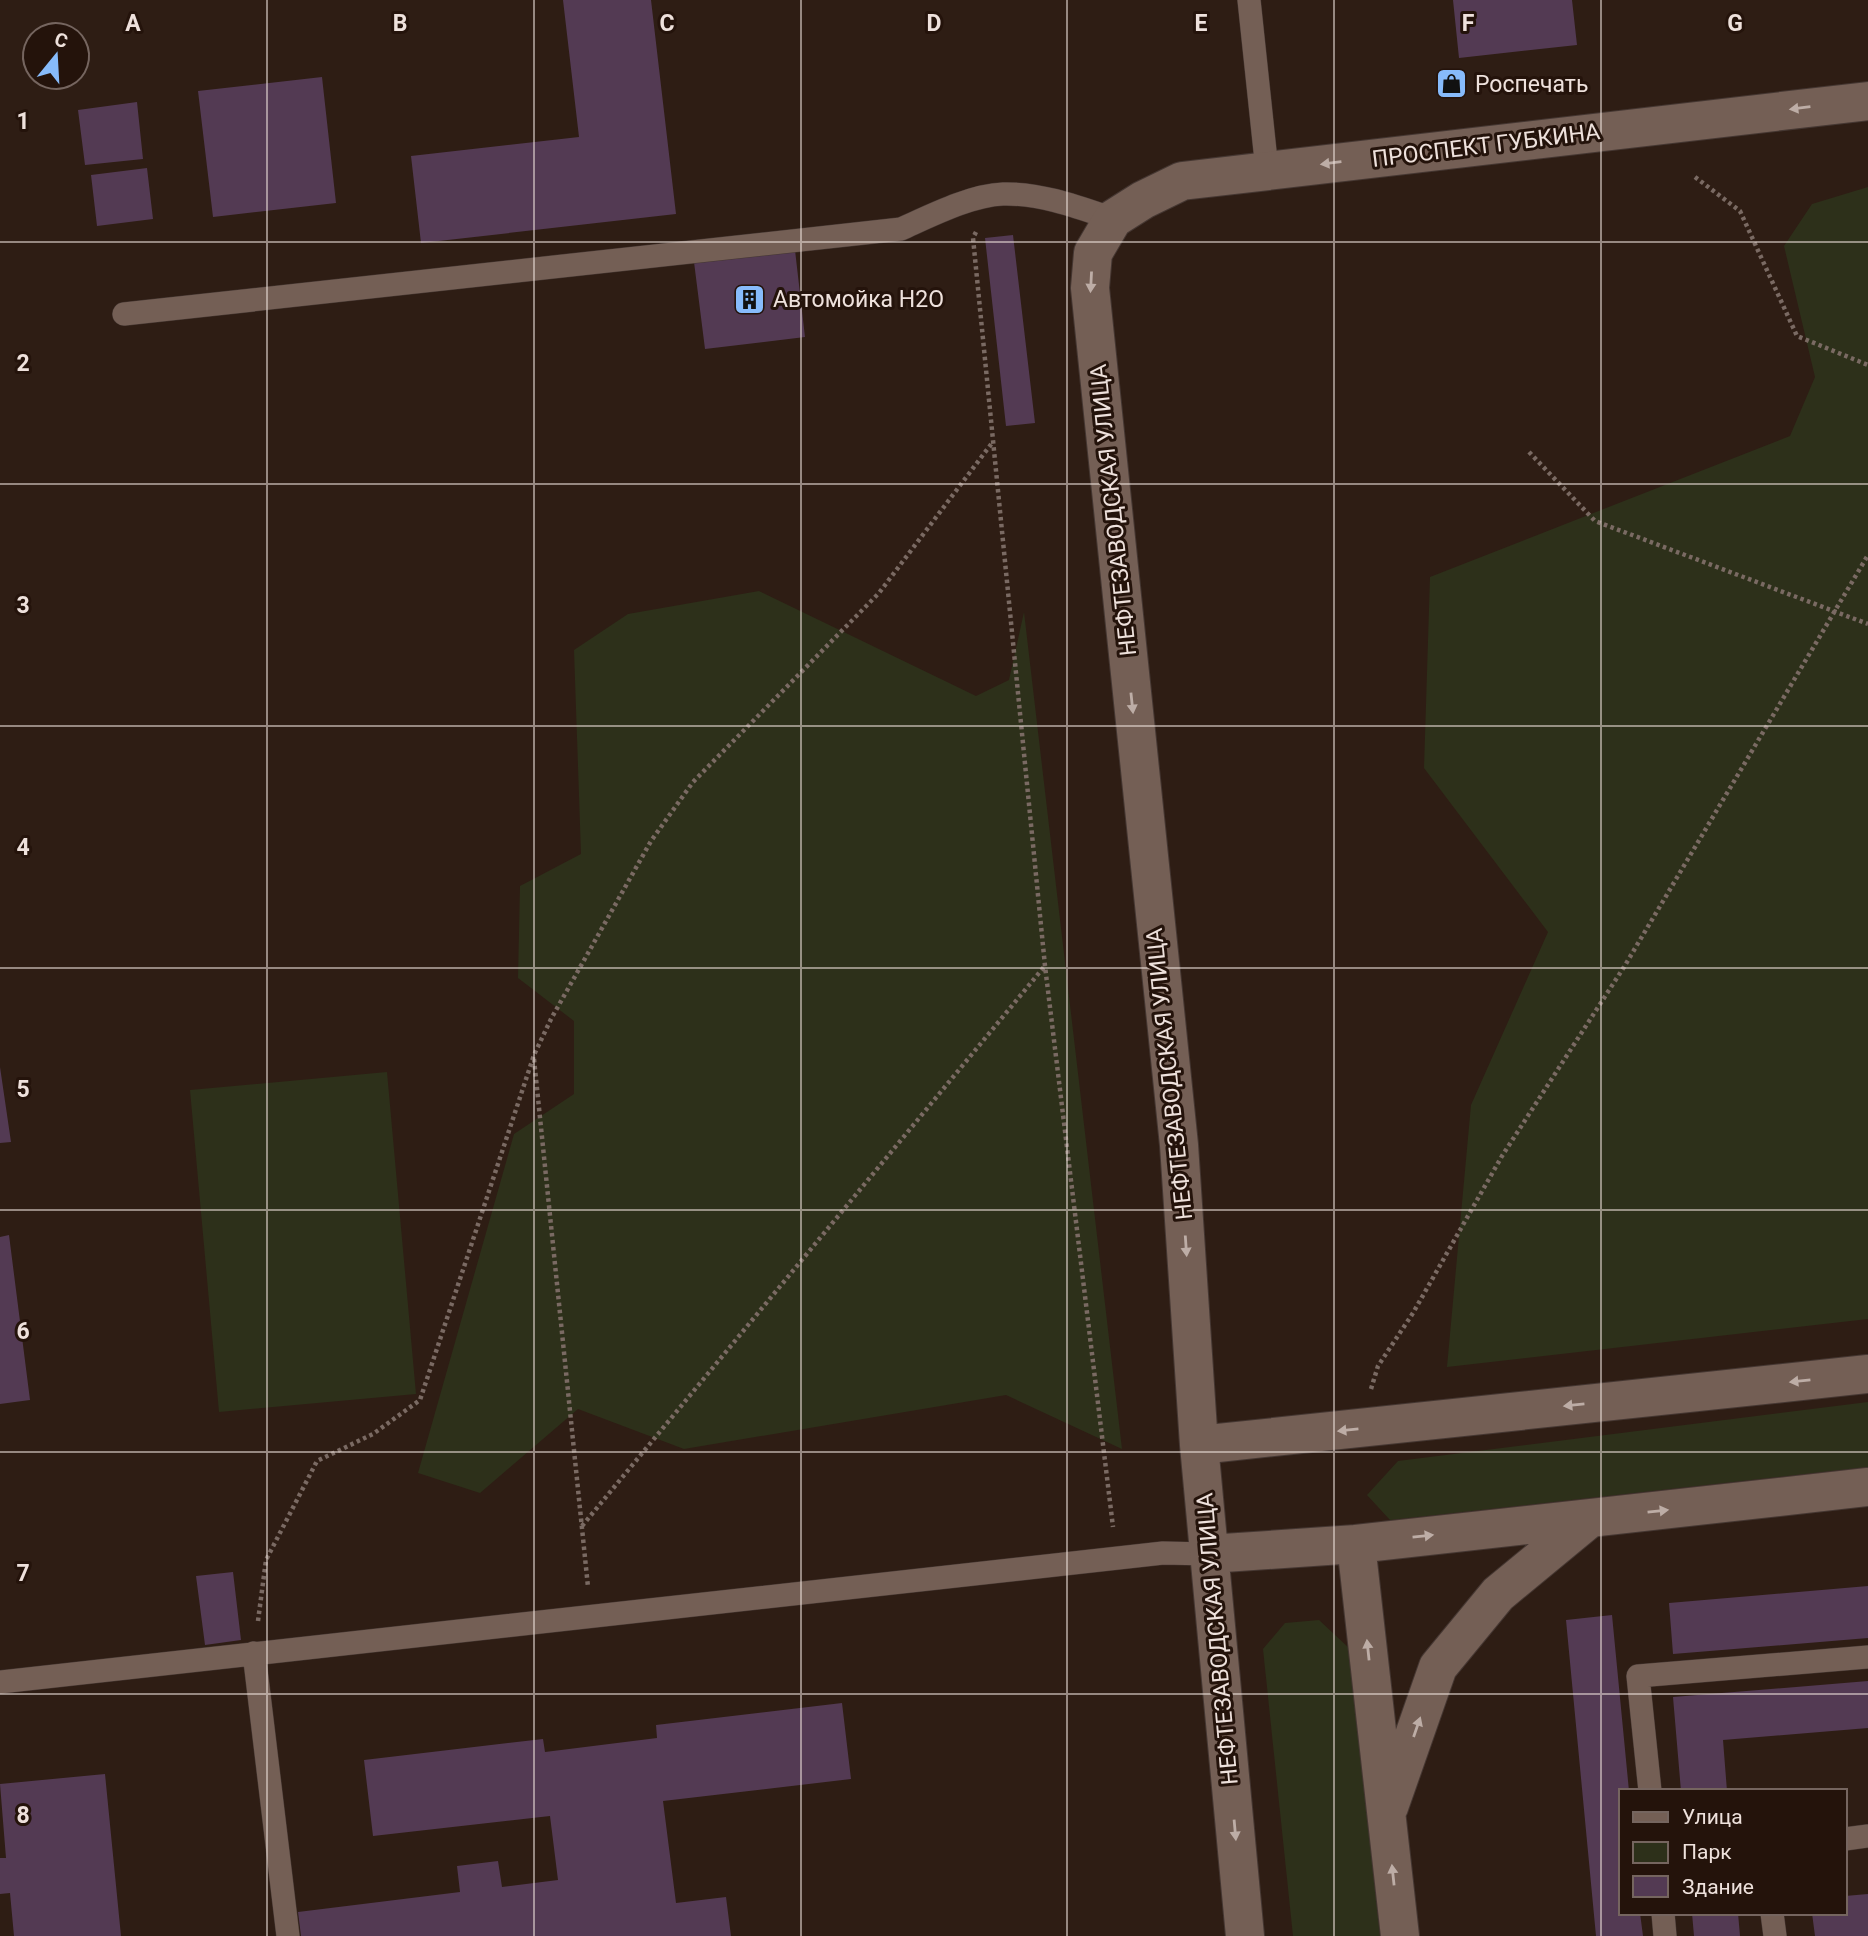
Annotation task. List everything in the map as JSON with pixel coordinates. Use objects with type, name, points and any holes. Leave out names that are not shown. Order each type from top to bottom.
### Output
[{"type":"main road","name":"ПРОСПЕКТ ГУБКИНА","points":[[1113,219],[1143,200],[1182,181],[1868,100]]},
{"type":"main road","name":"НЕФТЕЗАВОДСКАЯ УЛИЦА","points":[[1113,219],[1093,253],[1090,288],[1179,1145],[1199,1445],[1245,1936]]},
{"type":"main road","points":[[1199,1445],[1868,1374]]},
{"type":"main road","points":[[1209,1554],[1356,1544],[1868,1487]]},
{"type":"main road","points":[[1386,1815],[1438,1667],[1498,1594],[1590,1518]]},
{"type":"main road","points":[[1356,1544],[1400,1936]]},
{"type":"lane","points":[[1249,0],[1267,170]]},
{"type":"lane","points":[[124,313],[901,229],[953,205],[1002,194],[1060,201],[1113,219]]},
{"type":"lane","points":[[0,1682],[1163,1553],[1209,1554]]},
{"type":"lane","points":[[254,1653],[288,1936]]},
{"type":"lane","points":[[1650,1789],[1638,1676],[1868,1657]]},
{"type":"lane","points":[[1847,1839],[1868,1836]]},
{"type":"lane","points":[[1663,1915],[1665,1936]]},
{"type":"lane","points":[[1772,1915],[1775,1936]]},
{"type":"path","points":[[1695,177],[1740,211],[1797,336],[1868,365]]},
{"type":"path","points":[[1002,194],[973,238],[1045,966],[1117,1558]]},
{"type":"path","points":[[254,1653],[266,1560],[317,1461],[373,1434],[420,1400],[534,1055],[551,1019],[651,841],[693,782],[879,593],[992,443]]},
{"type":"path","points":[[1529,452],[1595,521],[1868,624]]},
{"type":"path","points":[[1360,1428],[1378,1366],[1413,1313],[1502,1156],[1624,967],[1868,555]]},
{"type":"path","points":[[582,1526],[1045,966]]},
{"type":"path","points":[[534,1055],[590,1617]]},
{"type":"green space","points":[[1868,187],[1868,1319],[1447,1367],[1471,1105],[1548,932],[1424,768],[1430,577],[1790,436],[1815,377],[1784,246],[1812,204]]},
{"type":"green space","points":[[759,591],[976,696],[1009,680],[1024,612],[1122,1449],[1006,1395],[684,1449],[578,1409],[480,1493],[418,1473],[514,1134],[574,1094],[574,1021],[518,978],[520,886],[581,854],[574,650],[628,614]]},
{"type":"green space","points":[[387,1072],[416,1394],[219,1412],[190,1090]]},
{"type":"green space","points":[[1868,1402],[1868,1467],[1390,1520],[1367,1495],[1398,1461]]},
{"type":"green space","points":[[1319,1620],[1350,1649],[1380,1936],[1293,1936],[1263,1649],[1285,1623]]},
{"type":"building","points":[[563,0],[651,0],[676,214],[421,243],[411,156],[579,137]]},
{"type":"building","points":[[1453,0],[1572,0],[1577,45],[1459,58]]},
{"type":"building","points":[[1461,69],[1462,83],[1442,84],[1441,70]]},
{"type":"building","points":[[322,77],[336,203],[213,217],[198,91]]},
{"type":"building","points":[[137,102],[143,159],[85,165],[78,110]]},
{"type":"building","points":[[147,168],[153,219],[97,226],[91,175]]},
{"type":"building","points":[[1013,235],[1035,423],[1006,426],[985,238]]},
{"type":"building","name":"Автомойка H2O","points":[[795,250],[805,337],[705,349],[694,262]]},
{"type":"building","points":[[0,1067],[11,1142],[0,1143]]},
{"type":"building","points":[[9,1235],[30,1400],[0,1404],[0,1237]]},
{"type":"building","points":[[233,1572],[241,1640],[205,1645],[196,1576]]},
{"type":"building","points":[[1868,1586],[1868,1638],[1673,1654],[1669,1603]]},
{"type":"building","points":[[1612,1615],[1629,1789],[1619,1789],[1619,1915],[1640,1915],[1643,1936],[1596,1936],[1566,1620]]},
{"type":"building","points":[[1868,1681],[1868,1728],[1723,1740],[1727,1789],[1681,1789],[1673,1697]]},
{"type":"building","points":[[842,1703],[851,1779],[663,1801],[676,1903],[726,1897],[731,1936],[301,1936],[298,1912],[460,1892],[457,1866],[498,1861],[502,1887],[558,1880],[550,1816],[373,1836],[364,1760],[543,1739],[545,1752],[657,1738],[656,1725]]},
{"type":"building","points":[[105,1774],[121,1936],[14,1936],[10,1893],[0,1894],[0,1858],[6,1858],[0,1784]]},
{"type":"building","points":[[1868,1894],[1868,1936],[1815,1936],[1812,1915],[1847,1915],[1847,1896]]},
{"type":"building","points":[[1692,1915],[1738,1915],[1740,1936],[1694,1936]]},
{"type":"place","name":"Роспечать","points":[[1452,84]]},
{"type":"place","name":"Автомойка H2O","points":[[750,299]]}]
